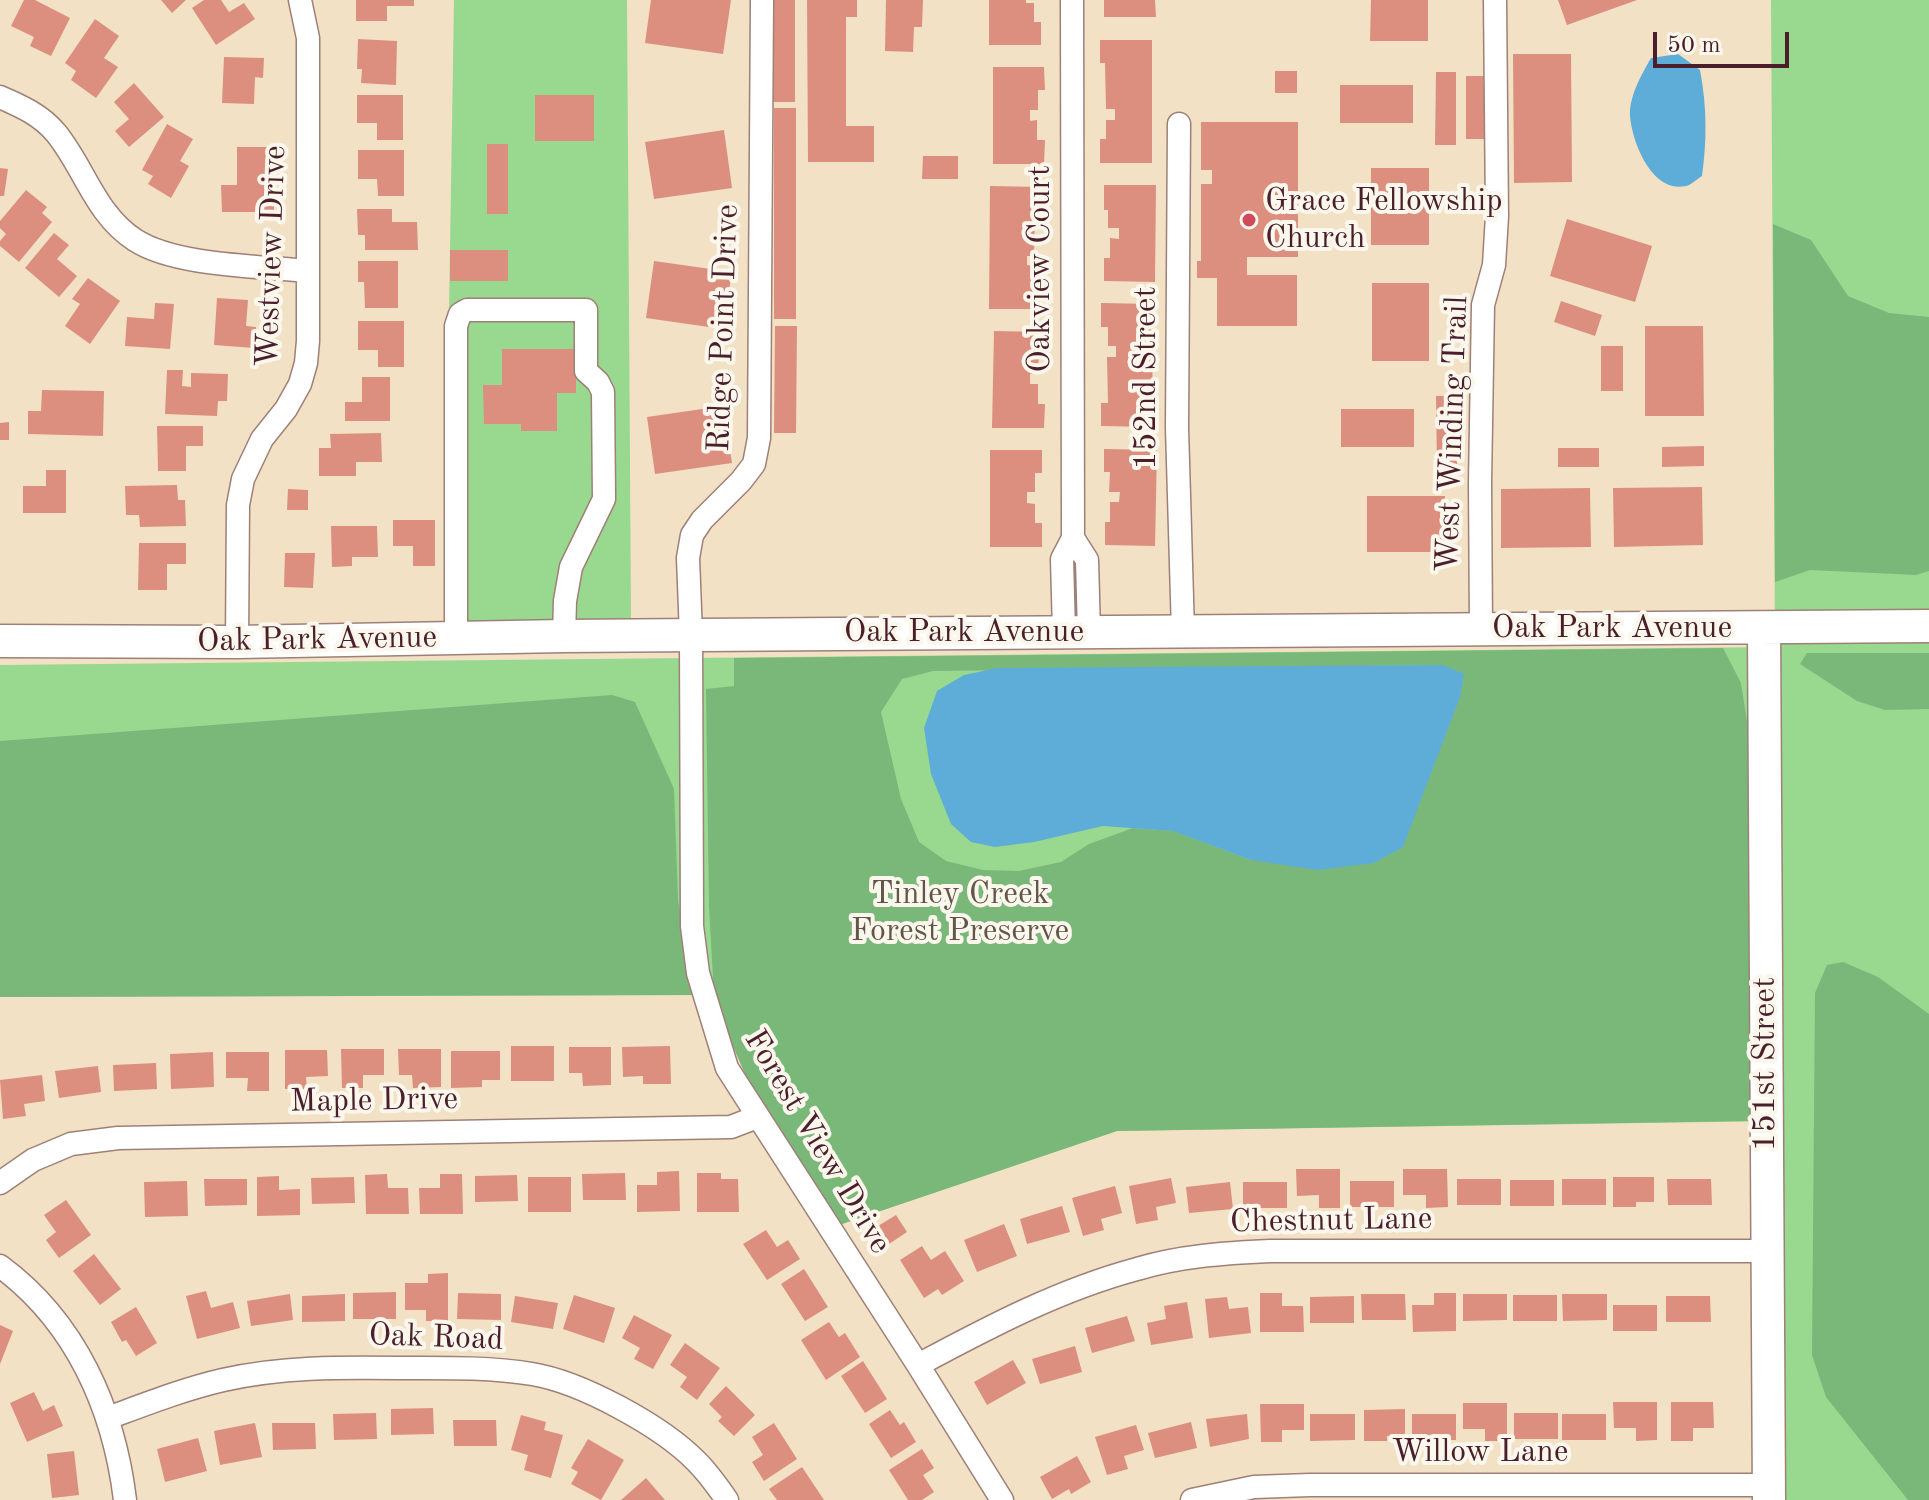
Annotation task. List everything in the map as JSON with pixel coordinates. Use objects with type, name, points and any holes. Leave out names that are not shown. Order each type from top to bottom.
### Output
[{"type":"street","name":"Westview Drive","points":[[237,642],[238,505],[243,479],[262,439],[286,409],[300,384],[306,363],[308,38],[300,0]]},
{"type":"street","name":"Ridge Point Drive","points":[[691,635],[688,558],[692,535],[754,464],[759,438],[762,0]]},
{"type":"street","name":"Oakview Court","points":[[1072,0],[1073,538],[1087,560],[1077,632]]},
{"type":"street","name":"West Winding Trail","points":[[1481,630],[1483,305],[1494,265],[1497,216],[1495,0]]},
{"type":"street","points":[[0,97],[40,117],[56,133],[104,211],[135,239],[174,255],[307,271]]},
{"type":"street","name":"152nd Street","points":[[1179,124],[1177,428],[1183,632]]},
{"type":"street","points":[[456,637],[456,326],[460,314],[467,310],[586,310],[586,371],[598,382],[603,392],[604,499],[571,567],[565,601],[564,636]]},
{"type":"street","name":"Oak Park Avenue","points":[[0,641],[237,642],[456,637],[1929,626]]},
{"type":"street","name":"151st Street","points":[[1764,628],[1769,1493]]},
{"type":"street","name":"Forest View Drive","points":[[691,635],[692,926],[698,973],[727,1068],[1002,1500]]},
{"type":"street","name":"Maple Drive","points":[[0,1183],[33,1160],[71,1144],[118,1138],[731,1127],[757,1117]]},
{"type":"street","name":"Chestnut Lane","points":[[918,1365],[1017,1313],[1138,1268],[1189,1258],[1270,1251],[1768,1251]]},
{"type":"street","points":[[0,1266],[46,1308],[91,1374],[108,1418],[125,1500]]},
{"type":"street","name":"Oak Road","points":[[108,1418],[224,1379],[267,1373],[375,1367],[485,1369],[536,1374],[588,1392],[664,1435],[696,1461],[727,1500]]},
{"type":"street","name":"Willow Lane","points":[[1192,1500],[1254,1487],[1310,1485],[1769,1493]]},
{"type":"green space","points":[[454,0],[627,0],[631,619],[444,624]]},
{"type":"green space","name":"Tinley Creek Forest Preserve","points":[[1771,0],[1929,0],[1929,1500],[1781,1500],[1778,1121],[1117,1131],[839,1225],[745,1074],[714,995],[0,997],[0,665],[1775,647]]},
{"type":"green space","points":[[1773,224],[1811,240],[1848,296],[1889,313],[1929,317],[1929,571],[1916,575],[1810,570],[1775,582]]},
{"type":"green space","points":[[1723,648],[1741,683],[1748,728],[1750,1121],[1117,1131],[839,1225],[745,1074],[714,995],[709,907],[706,689],[734,686],[734,658]],"holes":[[[1443,665],[1251,860],[1174,831],[1133,828],[1089,844],[1061,862],[1019,871],[983,870],[946,861],[919,842],[901,799],[881,712],[902,679],[933,671]]]},
{"type":"green space","points":[[1807,653],[1929,653],[1929,709],[1885,710],[1857,701],[1800,664]]},
{"type":"green space","points":[[612,695],[635,702],[674,789],[678,899],[692,995],[0,997],[0,741]]},
{"type":"green space","points":[[1843,962],[1878,977],[1929,1014],[1929,1500],[1908,1500],[1826,1397],[1812,1355],[1815,993],[1827,965]]},
{"type":"water","points":[[1678,54],[1700,70],[1705,136],[1702,176],[1688,185],[1674,186],[1663,182],[1646,164],[1635,139],[1630,108],[1651,58]]},
{"type":"water","points":[[1443,665],[1464,674],[1460,697],[1403,847],[1374,863],[1317,870],[1251,860],[1173,831],[1103,826],[1034,842],[995,847],[971,842],[951,824],[931,774],[924,728],[937,691],[964,675],[997,668]]},
{"type":"building","points":[[24,0],[35,0],[70,18],[51,56],[30,46],[34,37],[11,26]]},
{"type":"building","points":[[161,0],[186,0],[172,13]]},
{"type":"building","points":[[204,0],[221,0],[229,12],[244,3],[255,19],[216,45],[192,8]]},
{"type":"building","points":[[356,0],[414,0],[414,6],[387,6],[387,21],[356,21]]},
{"type":"building","points":[[651,0],[731,0],[723,54],[645,43]]},
{"type":"building","points":[[773,0],[795,0],[795,102],[773,102]]},
{"type":"building","points":[[807,0],[857,0],[857,17],[846,17],[846,126],[874,126],[874,162],[808,162]]},
{"type":"building","points":[[886,0],[923,0],[922,27],[914,27],[913,52],[885,51]]},
{"type":"building","points":[[989,0],[1026,0],[1026,3],[1034,3],[1034,22],[1041,22],[1041,45],[989,45]]},
{"type":"building","points":[[1104,0],[1155,0],[1156,17],[1104,17]]},
{"type":"building","points":[[1371,0],[1428,0],[1428,41],[1370,41]]},
{"type":"building","points":[[1558,0],[1637,0],[1567,25]]},
{"type":"building","points":[[95,19],[119,36],[104,58],[118,67],[96,98],[71,80],[76,71],[65,63]]},
{"type":"building","points":[[358,39],[397,41],[396,85],[361,83],[362,69],[357,69]]},
{"type":"building","points":[[1100,40],[1152,40],[1152,163],[1100,163],[1100,139],[1106,139],[1106,120],[1115,120],[1115,109],[1106,109],[1105,63],[1100,63]]},
{"type":"building","points":[[1513,54],[1571,54],[1572,182],[1514,183]]},
{"type":"building","points":[[224,57],[264,58],[263,78],[255,77],[254,104],[222,103]]},
{"type":"building","points":[[993,67],[1044,67],[1045,90],[1038,90],[1038,110],[1030,110],[1030,121],[1037,120],[1037,140],[1045,140],[1044,164],[993,164]]},
{"type":"building","points":[[1275,71],[1297,71],[1297,93],[1275,93]]},
{"type":"building","points":[[1436,72],[1456,72],[1456,145],[1435,145]]},
{"type":"building","points":[[1466,76],[1487,76],[1488,139],[1466,139]]},
{"type":"building","points":[[134,83],[164,117],[129,147],[115,131],[129,119],[114,102]]},
{"type":"building","points":[[1340,85],[1413,85],[1413,123],[1340,123]]},
{"type":"building","points":[[357,95],[403,95],[403,140],[377,140],[377,123],[357,123]]},
{"type":"building","points":[[535,95],[594,95],[594,141],[535,141]]},
{"type":"building","points":[[774,108],[796,108],[796,319],[774,319]]},
{"type":"building","name":"Grace Fellowship Church","points":[[1201,122],[1298,122],[1298,257],[1247,257],[1247,275],[1297,275],[1297,326],[1217,326],[1217,278],[1197,278],[1197,261],[1201,261],[1201,184],[1212,184],[1212,170],[1201,170]]},
{"type":"building","points":[[167,124],[193,139],[180,161],[189,166],[171,198],[148,184],[153,176],[142,170]]},
{"type":"building","points":[[724,130],[732,188],[654,199],[645,142]]},
{"type":"building","points":[[487,144],[508,144],[508,214],[487,214]]},
{"type":"building","points":[[237,147],[274,147],[274,212],[222,212],[221,185],[237,185]]},
{"type":"building","points":[[358,150],[404,150],[404,196],[378,196],[377,179],[358,179]]},
{"type":"building","points":[[923,156],[958,156],[958,179],[922,179]]},
{"type":"building","points":[[0,168],[8,169],[4,196],[0,196]]},
{"type":"building","points":[[1371,168],[1429,168],[1429,245],[1371,245]]},
{"type":"building","points":[[1104,185],[1156,185],[1155,282],[1104,281],[1104,258],[1110,258],[1110,238],[1119,239],[1119,228],[1108,228]]},
{"type":"building","points":[[990,186],[1041,187],[1041,209],[1035,210],[1034,256],[1027,256],[1027,265],[1034,266],[1034,286],[1041,286],[1041,309],[989,309]]},
{"type":"building","points":[[26,190],[47,207],[42,213],[52,222],[19,262],[0,246],[6,234],[0,228],[0,221]]},
{"type":"building","points":[[357,209],[392,209],[392,222],[417,222],[418,250],[365,250],[365,235],[358,235]]},
{"type":"building","points":[[1567,219],[1652,246],[1635,302],[1550,276]]},
{"type":"building","points":[[54,233],[69,245],[57,259],[77,276],[59,297],[25,268]]},
{"type":"building","points":[[450,250],[508,250],[508,281],[450,281]]},
{"type":"building","points":[[358,261],[398,261],[398,308],[365,308],[364,282],[358,282]]},
{"type":"building","points":[[654,261],[732,272],[723,329],[646,318]]},
{"type":"building","points":[[88,278],[120,301],[90,344],[65,326],[80,304],[72,299]]},
{"type":"building","points":[[1372,283],[1429,283],[1429,361],[1372,361]]},
{"type":"building","points":[[217,298],[248,300],[246,326],[256,327],[254,348],[214,345]]},
{"type":"building","points":[[1561,301],[1602,315],[1595,336],[1554,322]]},
{"type":"building","points":[[155,303],[174,304],[170,349],[125,346],[127,317],[154,319]]},
{"type":"building","points":[[1101,303],[1153,304],[1152,427],[1101,426],[1101,403],[1108,403],[1107,357],[1116,357],[1116,346],[1108,346],[1108,327],[1101,327]]},
{"type":"building","points":[[358,321],[404,321],[404,367],[378,367],[378,350],[358,350]]},
{"type":"building","points":[[775,326],[797,326],[796,433],[774,433]]},
{"type":"building","points":[[1645,326],[1703,326],[1704,416],[1645,416]]},
{"type":"building","points":[[994,331],[1045,332],[1045,354],[1039,354],[1038,374],[1030,374],[1030,384],[1038,384],[1038,404],[1045,404],[1044,428],[992,428]]},
{"type":"building","points":[[1601,346],[1623,346],[1623,391],[1601,391]]},
{"type":"building","points":[[502,349],[576,349],[576,393],[557,393],[557,431],[521,431],[521,424],[484,424],[483,385],[502,385]]},
{"type":"building","points":[[167,370],[183,370],[182,386],[191,387],[191,373],[228,374],[227,401],[218,401],[217,416],[165,414]]},
{"type":"building","points":[[362,377],[390,377],[390,421],[345,421],[345,402],[362,402]]},
{"type":"building","points":[[42,390],[104,391],[103,436],[28,434],[28,411],[41,411]]},
{"type":"building","points":[[1436,396],[1457,396],[1457,469],[1437,469]]},
{"type":"building","points":[[723,406],[732,463],[655,474],[647,417]]},
{"type":"building","points":[[1341,409],[1414,409],[1414,447],[1341,447]]},
{"type":"building","points":[[9,422],[9,440],[0,440],[0,423]]},
{"type":"building","points":[[157,426],[203,426],[203,446],[186,446],[186,471],[158,471]]},
{"type":"building","points":[[381,433],[382,462],[356,462],[356,476],[319,476],[319,448],[331,448],[330,434]]},
{"type":"building","points":[[1704,446],[1704,466],[1662,467],[1662,447]]},
{"type":"building","points":[[1558,448],[1599,448],[1599,467],[1558,467]]},
{"type":"building","points":[[1104,449],[1157,450],[1155,546],[1105,545],[1105,522],[1110,522],[1110,502],[1119,502],[1120,492],[1109,492],[1110,472],[1104,472]]},
{"type":"building","points":[[990,450],[1042,450],[1042,473],[1035,473],[1035,492],[1027,492],[1027,503],[1035,504],[1035,523],[1042,523],[1042,547],[990,547]]},
{"type":"building","points":[[46,470],[66,470],[66,513],[23,513],[23,486],[46,486]]},
{"type":"building","points":[[177,485],[178,500],[185,500],[186,526],[140,527],[139,515],[126,515],[125,486]]},
{"type":"building","points":[[1702,487],[1703,545],[1614,547],[1613,488]]},
{"type":"building","points":[[1590,488],[1591,547],[1501,548],[1501,489]]},
{"type":"building","points":[[288,489],[308,490],[308,510],[287,510]]},
{"type":"building","points":[[1367,496],[1445,496],[1444,552],[1367,552]]},
{"type":"building","points":[[393,520],[435,520],[435,566],[413,566],[413,546],[393,546]]},
{"type":"building","points":[[331,526],[377,526],[378,557],[352,557],[352,566],[332,567]]},
{"type":"building","points":[[139,543],[186,543],[186,564],[167,564],[167,590],[138,590]]},
{"type":"building","points":[[285,553],[315,553],[313,588],[284,587]]},
{"type":"building","points":[[511,1046],[554,1046],[554,1081],[511,1081]]},
{"type":"building","points":[[670,1046],[671,1084],[643,1084],[643,1076],[623,1077],[622,1047]]},
{"type":"building","points":[[569,1047],[611,1047],[611,1085],[583,1086],[582,1073],[569,1073]]},
{"type":"building","points":[[341,1049],[384,1049],[384,1075],[363,1075],[363,1088],[342,1088]]},
{"type":"building","points":[[398,1049],[441,1049],[441,1087],[413,1088],[412,1075],[399,1075]]},
{"type":"building","points":[[285,1050],[327,1050],[328,1076],[306,1077],[307,1089],[285,1089]]},
{"type":"building","points":[[451,1051],[500,1051],[500,1080],[482,1080],[482,1087],[451,1088]]},
{"type":"building","points":[[213,1052],[214,1087],[171,1089],[170,1054]]},
{"type":"building","points":[[226,1052],[269,1052],[269,1091],[247,1091],[248,1078],[226,1078]]},
{"type":"building","points":[[156,1063],[157,1089],[114,1091],[113,1065]]},
{"type":"building","points":[[98,1066],[101,1092],[59,1098],[55,1071]]},
{"type":"building","points":[[42,1075],[45,1101],[24,1104],[26,1116],[3,1119],[0,1080]]},
{"type":"building","points":[[1296,1169],[1340,1169],[1340,1208],[1319,1208],[1319,1195],[1297,1196]]},
{"type":"building","points":[[1403,1169],[1447,1169],[1448,1207],[1426,1208],[1426,1195],[1403,1195]]},
{"type":"building","points":[[679,1171],[680,1211],[637,1212],[637,1185],[657,1185],[657,1172]]},
{"type":"building","points":[[625,1173],[626,1200],[583,1200],[582,1174]]},
{"type":"building","points":[[697,1173],[721,1173],[721,1179],[738,1179],[739,1212],[697,1212]]},
{"type":"building","points":[[387,1174],[388,1188],[408,1188],[409,1214],[366,1214],[365,1175]]},
{"type":"building","points":[[440,1174],[462,1174],[463,1214],[420,1214],[419,1188],[440,1188]]},
{"type":"building","points":[[517,1175],[518,1201],[475,1202],[475,1176]]},
{"type":"building","points":[[279,1176],[279,1190],[300,1189],[300,1215],[257,1216],[257,1177]]},
{"type":"building","points":[[354,1177],[355,1203],[312,1204],[311,1178]]},
{"type":"building","points":[[528,1177],[571,1177],[571,1212],[528,1212]]},
{"type":"building","points":[[1613,1177],[1654,1177],[1654,1202],[1636,1202],[1636,1207],[1613,1207]]},
{"type":"building","points":[[1171,1178],[1176,1203],[1156,1207],[1158,1220],[1136,1224],[1129,1186]]},
{"type":"building","points":[[204,1179],[247,1179],[247,1205],[205,1206]]},
{"type":"building","points":[[1457,1179],[1501,1179],[1501,1205],[1457,1205]]},
{"type":"building","points":[[1562,1179],[1606,1179],[1606,1205],[1562,1205]]},
{"type":"building","points":[[1667,1179],[1711,1179],[1712,1205],[1668,1205]]},
{"type":"building","points":[[1510,1180],[1554,1180],[1554,1206],[1510,1206]]},
{"type":"building","points":[[187,1181],[188,1216],[145,1217],[144,1182]]},
{"type":"building","points":[[1350,1181],[1394,1181],[1394,1207],[1350,1207]]},
{"type":"building","points":[[1230,1182],[1233,1209],[1189,1213],[1186,1187]]},
{"type":"building","points":[[1243,1182],[1287,1182],[1287,1208],[1243,1208]]},
{"type":"building","points":[[1115,1186],[1122,1213],[1101,1219],[1104,1230],[1083,1236],[1072,1198]]},
{"type":"building","points":[[66,1200],[91,1235],[59,1258],[46,1240],[56,1232],[44,1215]]},
{"type":"building","points":[[1062,1206],[1070,1232],[1027,1244],[1020,1219]]},
{"type":"building","points":[[896,1215],[907,1232],[889,1244],[878,1226]]},
{"type":"building","points":[[1004,1224],[1017,1256],[977,1272],[964,1240]]},
{"type":"building","points":[[766,1230],[777,1247],[788,1240],[800,1259],[767,1280],[743,1244]]},
{"type":"building","points":[[922,1246],[931,1260],[945,1251],[964,1281],[942,1295],[938,1289],[924,1298],[900,1260]]},
{"type":"building","points":[[94,1254],[121,1289],[100,1305],[73,1271]]},
{"type":"building","points":[[804,1269],[828,1307],[805,1321],[781,1284]]},
{"type":"building","points":[[448,1273],[448,1321],[426,1321],[426,1310],[405,1310],[405,1283],[428,1283],[428,1274]]},
{"type":"building","points":[[206,1291],[211,1308],[233,1302],[240,1328],[197,1339],[186,1296]]},
{"type":"building","points":[[396,1292],[396,1319],[353,1319],[353,1293]]},
{"type":"building","points":[[458,1293],[501,1294],[501,1320],[457,1319]]},
{"type":"building","points":[[1260,1293],[1282,1293],[1282,1306],[1303,1306],[1304,1332],[1260,1332]]},
{"type":"building","points":[[1434,1293],[1456,1293],[1456,1331],[1413,1332],[1412,1305],[1434,1305]]},
{"type":"building","points":[[290,1294],[293,1320],[251,1326],[247,1301]]},
{"type":"building","points":[[345,1294],[345,1321],[302,1322],[302,1296]]},
{"type":"building","points":[[1361,1294],[1405,1294],[1406,1320],[1362,1320]]},
{"type":"building","points":[[1463,1294],[1507,1294],[1507,1320],[1463,1321]]},
{"type":"building","points":[[1562,1294],[1607,1294],[1607,1320],[1563,1321]]},
{"type":"building","points":[[574,1295],[615,1308],[604,1343],[563,1329]]},
{"type":"building","points":[[1513,1295],[1557,1295],[1557,1321],[1513,1321]]},
{"type":"building","points":[[515,1296],[558,1303],[553,1329],[511,1322]]},
{"type":"building","points":[[1354,1296],[1354,1323],[1310,1323],[1310,1297]]},
{"type":"building","points":[[1666,1296],[1710,1296],[1711,1322],[1666,1322]]},
{"type":"building","points":[[1227,1297],[1229,1309],[1248,1307],[1251,1333],[1209,1338],[1205,1299]]},
{"type":"building","points":[[1187,1302],[1193,1338],[1151,1345],[1147,1323],[1166,1319],[1164,1306]]},
{"type":"building","points":[[1613,1305],[1657,1305],[1657,1331],[1613,1331]]},
{"type":"building","points":[[136,1307],[157,1343],[136,1356],[126,1340],[122,1342],[111,1322]]},
{"type":"building","points":[[634,1315],[672,1335],[653,1369],[634,1359],[640,1348],[622,1338]]},
{"type":"building","points":[[1127,1316],[1135,1341],[1092,1353],[1085,1328]]},
{"type":"building","points":[[829,1322],[839,1337],[845,1333],[860,1357],[826,1380],[801,1340]]},
{"type":"building","points":[[0,1325],[13,1331],[0,1364]]},
{"type":"building","points":[[685,1343],[720,1368],[697,1400],[680,1387],[687,1377],[670,1365]]},
{"type":"building","points":[[1075,1346],[1082,1372],[1040,1384],[1032,1359]]},
{"type":"building","points":[[1013,1360],[1026,1383],[987,1405],[974,1382]]},
{"type":"building","points":[[863,1361],[887,1399],[865,1413],[841,1376]]},
{"type":"building","points":[[726,1386],[755,1415],[734,1436],[718,1421],[722,1417],[709,1404]]},
{"type":"building","points":[[34,1392],[43,1411],[54,1405],[63,1426],[27,1442],[10,1403]]},
{"type":"building","points":[[1613,1402],[1657,1402],[1657,1440],[1636,1441],[1636,1428],[1614,1428]]},
{"type":"building","points":[[1671,1402],[1713,1402],[1714,1428],[1693,1428],[1693,1441],[1671,1441]]},
{"type":"building","points":[[1463,1403],[1507,1403],[1507,1441],[1485,1441],[1485,1429],[1463,1429]]},
{"type":"building","points":[[1260,1404],[1304,1404],[1304,1430],[1282,1430],[1282,1442],[1261,1442]]},
{"type":"building","points":[[433,1408],[434,1434],[391,1435],[391,1409]]},
{"type":"building","points":[[1405,1409],[1405,1436],[1387,1436],[1387,1441],[1364,1441],[1364,1410]]},
{"type":"building","points":[[890,1410],[900,1425],[904,1422],[916,1442],[891,1458],[869,1424]]},
{"type":"building","points":[[376,1413],[377,1439],[334,1440],[333,1414]]},
{"type":"building","points":[[1514,1413],[1558,1413],[1558,1439],[1514,1439]]},
{"type":"building","points":[[1247,1414],[1249,1439],[1210,1447],[1206,1419]]},
{"type":"building","points":[[1310,1414],[1355,1414],[1355,1440],[1310,1441]]},
{"type":"building","points":[[1412,1414],[1456,1414],[1456,1440],[1412,1440]]},
{"type":"building","points":[[1562,1414],[1606,1414],[1606,1440],[1562,1440]]},
{"type":"building","points":[[521,1415],[546,1422],[544,1430],[563,1435],[551,1478],[524,1470],[528,1455],[511,1450]]},
{"type":"building","points":[[453,1420],[496,1420],[497,1446],[454,1446]]},
{"type":"building","points":[[1191,1422],[1197,1448],[1155,1458],[1148,1433]]},
{"type":"building","points":[[255,1423],[262,1457],[220,1465],[214,1431]]},
{"type":"building","points":[[272,1423],[315,1423],[316,1449],[273,1450]]},
{"type":"building","points":[[774,1423],[797,1459],[764,1481],[752,1462],[763,1455],[752,1437]]},
{"type":"building","points":[[1136,1425],[1144,1450],[1124,1456],[1128,1469],[1107,1475],[1095,1437]]},
{"type":"building","points":[[198,1438],[207,1471],[165,1482],[157,1449]]},
{"type":"building","points":[[588,1439],[624,1460],[601,1500],[571,1484],[578,1472],[571,1468]]},
{"type":"building","points":[[922,1449],[934,1468],[923,1475],[934,1492],[922,1500],[908,1500],[889,1470]]},
{"type":"building","points":[[74,1451],[79,1495],[52,1498],[47,1454]]},
{"type":"building","points":[[1077,1456],[1091,1482],[1071,1494],[1069,1489],[1052,1499],[1040,1477]]},
{"type":"building","points":[[802,1467],[824,1500],[777,1500],[769,1489]]},
{"type":"building","points":[[646,1478],[665,1500],[621,1500]]},
{"type":"place","name":"Grace Fellowship Church","points":[[1249,220]]}]
